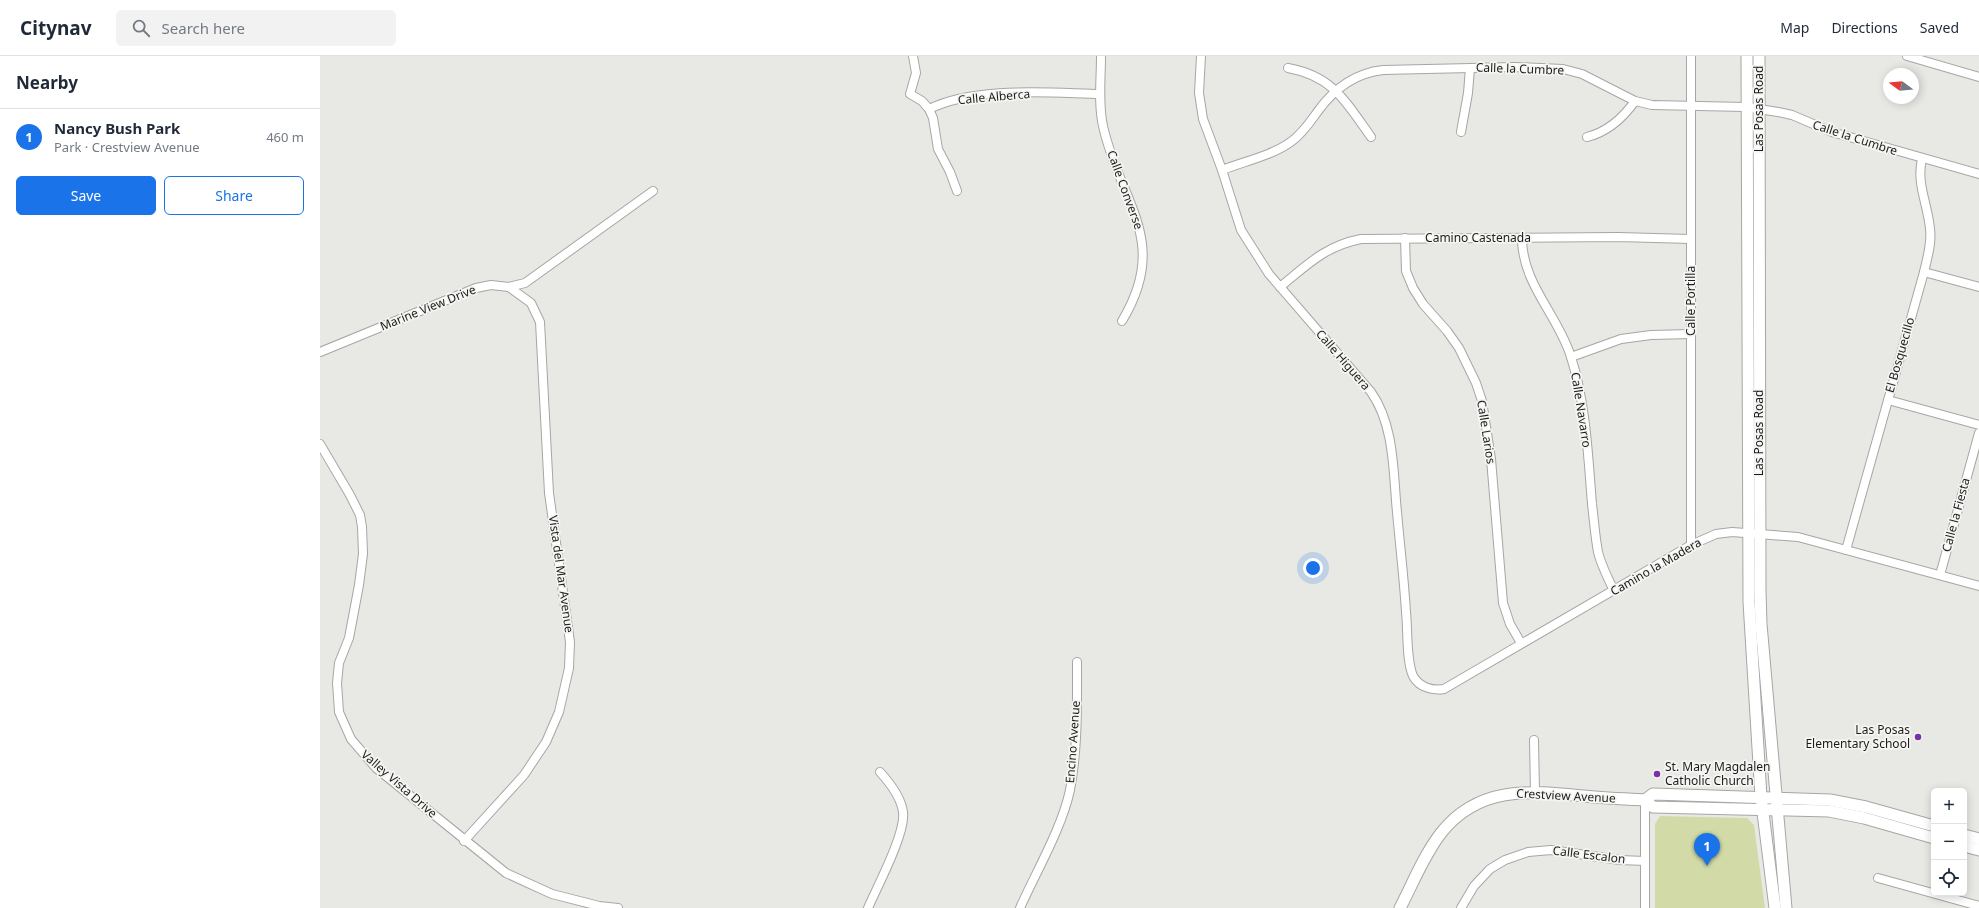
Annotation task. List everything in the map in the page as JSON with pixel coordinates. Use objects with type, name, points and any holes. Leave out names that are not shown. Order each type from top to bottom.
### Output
[{"type":"main road","name":"Las Posas Road","points":[[1747,56],[1746,107],[1754,533],[1786,908]]},
{"type":"main road","name":"Las Posas Road","points":[[1759,56],[1752,662],[1762,809],[1775,908]]},
{"type":"main road","name":"Crestview Avenue","points":[[1400,908],[1434,844],[1453,821],[1472,807],[1488,799],[1514,792],[1535,792],[1645,800],[1653,807],[1778,809],[1841,813],[1931,837]]},
{"type":"main road","name":"Crestview Avenue","points":[[1645,800],[1653,794],[1777,797],[1842,802],[1931,825]]},
{"type":"main road","points":[[1967,836],[1979,839]]},
{"type":"main road","points":[[1967,847],[1979,850]]},
{"type":"street","points":[[913,56],[916,73],[910,94],[922,101],[929,109],[933,118],[938,149],[950,172],[957,191]]},
{"type":"street","name":"Calle Converse","points":[[1101,56],[1100,94],[1102,125],[1137,222],[1142,243],[1143,264],[1140,285],[1122,321]]},
{"type":"street","name":"Calle Higuera","points":[[1201,56],[1199,79],[1200,106],[1207,134],[1222,170],[1241,230],[1260,262],[1371,392],[1384,415],[1390,444],[1405,593],[1410,664],[1414,678],[1423,686]]},
{"type":"street","name":"Calle Portilla","points":[[1691,56],[1691,545]]},
{"type":"street","points":[[1907,56],[1979,77]]},
{"type":"street","points":[[1288,68],[1299,70],[1321,78],[1336,91],[1372,137]]},
{"type":"street","points":[[1461,132],[1468,93],[1470,68]]},
{"type":"street","name":"Calle la Cumbre","points":[[1222,170],[1272,153],[1287,145],[1306,128],[1319,110],[1336,91],[1356,77],[1376,71],[1470,68],[1545,68],[1573,72],[1635,101],[1652,105],[1746,107],[1792,115],[1816,127],[1922,159],[1979,174]]},
{"type":"street","name":"Calle Alberca","points":[[929,109],[951,100],[984,95],[1100,94]]},
{"type":"street","points":[[1587,137],[1597,134],[1618,121],[1635,101]]},
{"type":"street","name":"El Bosquecillo","points":[[1846,550],[1924,272],[1930,231],[1919,177],[1922,159]]},
{"type":"street","name":"Marine View Drive","points":[[320,352],[476,288],[491,285],[509,288],[525,283],[652,190]]},
{"type":"street","name":"Calle Larios","points":[[1405,238],[1406,271],[1413,288],[1423,304],[1447,331],[1459,348],[1471,371],[1482,402],[1491,459],[1503,602],[1510,624],[1521,643]]},
{"type":"street","name":"Calle Navarro","points":[[1522,238],[1523,255],[1527,272],[1561,333],[1571,357],[1585,422],[1598,547],[1602,564],[1614,591]]},
{"type":"street","name":"Camino Castenada","points":[[1280,287],[1315,258],[1340,245],[1361,239],[1691,239]]},
{"type":"street","points":[[1924,272],[1979,288]]},
{"type":"street","name":"Vista del Mar Avenue","points":[[464,841],[524,775],[546,742],[559,712],[569,668],[570,642],[549,493],[540,322],[531,303],[509,288]]},
{"type":"street","points":[[1571,357],[1621,339],[1651,335],[1691,334]]},
{"type":"street","points":[[1888,400],[1979,425]]},
{"type":"street","name":"Calle la Fiesta","points":[[1940,575],[1979,433]]},
{"type":"street","name":"Valley Vista Drive","points":[[320,444],[360,515],[363,538],[360,575],[349,638],[339,663],[337,683],[337,702],[342,721],[356,747],[376,768],[464,841],[506,873],[541,890],[564,898],[618,908]]},
{"type":"street","name":"Camino la Madera","points":[[1423,686],[1434,690],[1444,689],[1691,545],[1716,534],[1732,532],[1798,537],[1979,586]]},
{"type":"street","name":"Encino Avenue","points":[[1020,908],[1061,819],[1070,791],[1075,753],[1077,662]]},
{"type":"street","points":[[1534,740],[1535,792]]},
{"type":"street","points":[[868,908],[904,822],[901,803],[880,772]]},
{"type":"street","points":[[1645,800],[1645,908]]},
{"type":"street","name":"Calle Escalon","points":[[1461,908],[1474,886],[1490,869],[1505,860],[1528,852],[1551,850],[1620,860],[1645,861]]},
{"type":"street","points":[[1878,878],[1979,906]]},
{"type":"green space","points":[[1660,816],[1747,818],[1754,825],[1765,908],[1655,908],[1655,824]]},
{"type":"place","name":"Las Posas Elementary School","points":[[1918,737]]},
{"type":"place","name":"St. Mary Magdalen Catholic Church","points":[[1657,774]]},
{"type":"place","name":"Nancy Bush Park","points":[[1707,866]]}]
